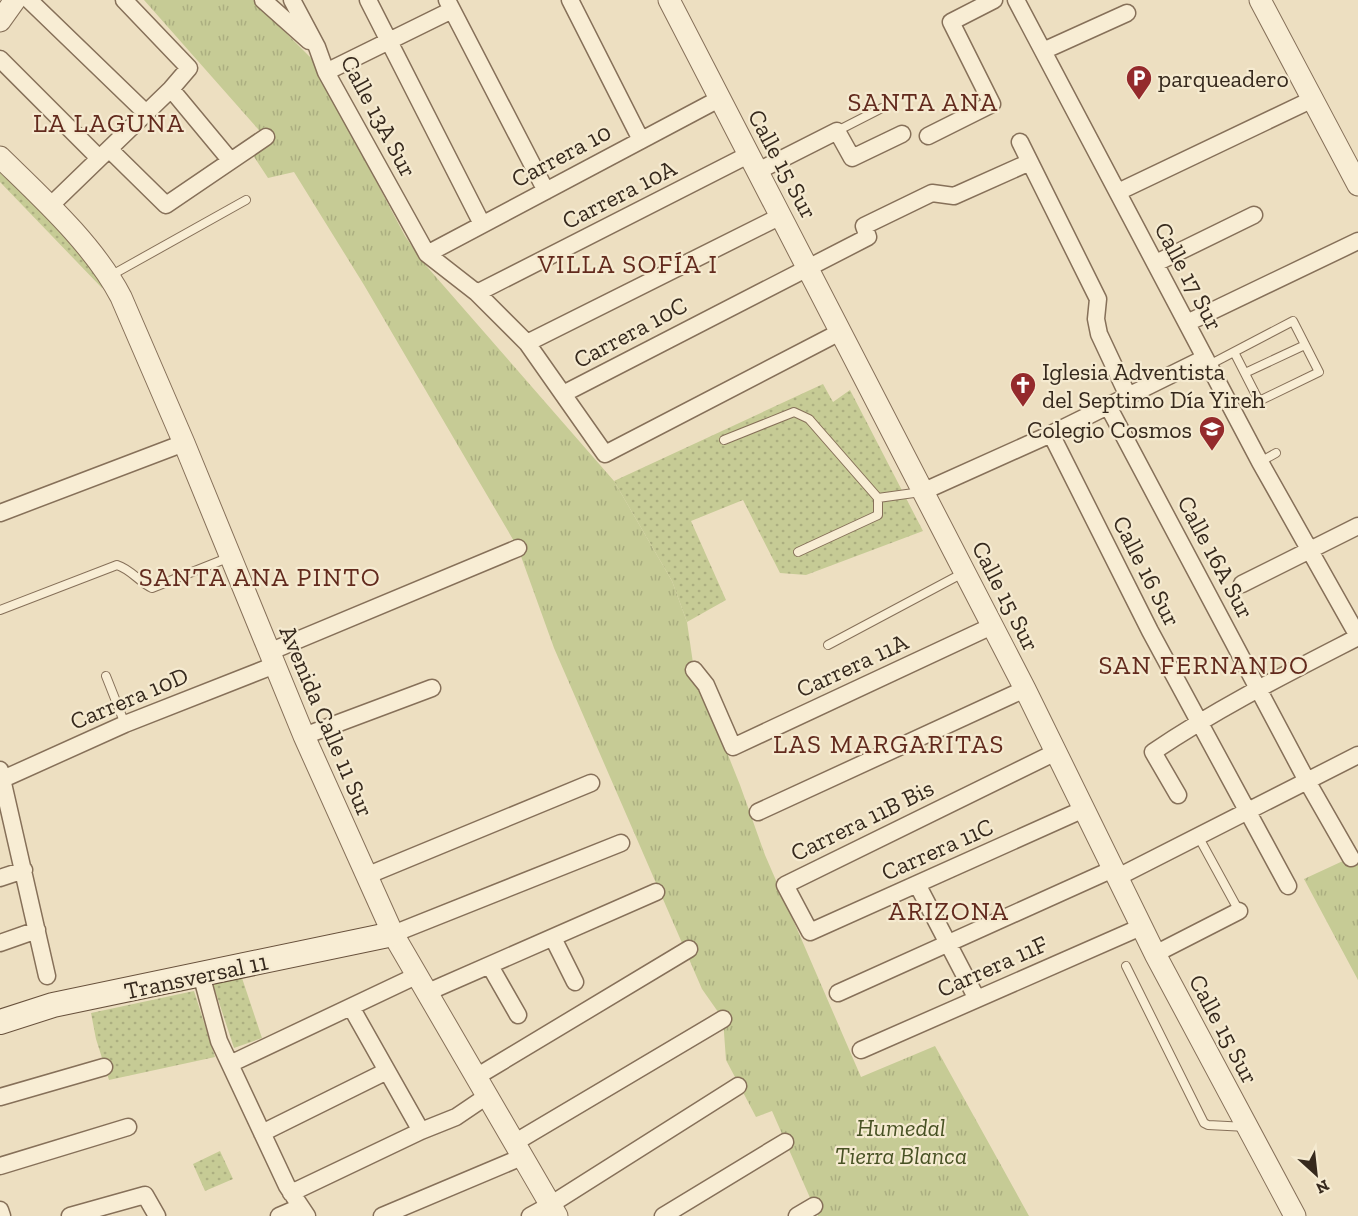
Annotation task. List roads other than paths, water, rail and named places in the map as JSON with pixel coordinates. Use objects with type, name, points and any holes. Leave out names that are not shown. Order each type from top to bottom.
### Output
[{"type":"main road","name":"Transversal 11","points":[[0,1022],[53,1005],[393,934]]},
{"type":"street","points":[[50,206],[171,89],[189,68],[124,0]]},
{"type":"street","points":[[263,0],[317,47]]},
{"type":"street","name":"Calle 13A Sur","points":[[292,0],[317,47],[326,72],[426,254]]},
{"type":"street","points":[[368,0],[482,224]]},
{"type":"street","points":[[570,0],[641,140]]},
{"type":"street","points":[[928,136],[992,104],[951,22],[994,0]]},
{"type":"street","points":[[1260,0],[1358,185]]},
{"type":"street","name":"Calle 17 Sur","points":[[1020,1],[1043,51],[1260,462],[1311,549],[1358,637]]},
{"type":"street","name":"Calle 15 Sur","points":[[675,2],[719,99],[808,266],[1025,689],[1155,954],[1295,1216]]},
{"type":"street","points":[[13,5],[146,113]]},
{"type":"street","points":[[326,72],[390,41],[450,5],[546,191]]},
{"type":"street","points":[[1043,51],[1127,13]]},
{"type":"street","points":[[0,59],[104,154],[166,205],[266,137]]},
{"type":"street","points":[[171,89],[230,160]]},
{"type":"street","name":"Carrera 10","points":[[426,254],[719,99]]},
{"type":"street","points":[[1118,192],[1313,99]]},
{"type":"street","points":[[837,131],[852,158],[902,134]]},
{"type":"street","name":"Carrera 10A","points":[[477,293],[754,163],[837,131]]},
{"type":"street","points":[[1020,142],[1098,299],[1096,319],[1100,334],[1128,396]]},
{"type":"street","name":"Avenida Calle 11 Sur","points":[[0,157],[50,206],[110,276],[184,443],[304,736],[393,934],[554,1211]]},
{"type":"street","name":"Carrera 10C","points":[[563,394],[868,237],[864,226],[932,193],[954,196],[1030,162]]},
{"type":"street","points":[[1156,263],[1254,215]]},
{"type":"street","points":[[527,343],[782,216]]},
{"type":"street","points":[[1187,323],[1358,241]]},
{"type":"street","points":[[426,254],[477,293],[527,343],[605,454],[840,332]]},
{"type":"street","points":[[922,492],[1207,361]]},
{"type":"street","name":"Calle 16A Sur","points":[[1108,406],[1351,858]]},
{"type":"street","name":"Calle 16 Sur","points":[[1051,434],[1198,722],[1288,886]]},
{"type":"street","points":[[0,513],[184,443]]},
{"type":"street","points":[[1242,584],[1358,526]]},
{"type":"street","name":"Carrera 10D","points":[[1,774],[125,724],[518,548]]},
{"type":"street","name":"Carrera 11A","points":[[694,670],[706,685],[733,747],[992,626]]},
{"type":"street","points":[[1178,795],[1153,752],[1198,722],[1358,637]]},
{"type":"street","points":[[304,736],[432,688]]},
{"type":"street","points":[[758,812],[1025,689]]},
{"type":"street","name":"Carrera 11B Bis","points":[[810,932],[785,885],[1056,752]]},
{"type":"street","points":[[838,993],[1198,836],[1358,755]]},
{"type":"street","points":[[1,774],[4,805],[24,870],[47,976]]},
{"type":"street","points":[[366,876],[591,783]]},
{"type":"street","name":"Carrera 11C","points":[[810,932],[1084,809]]},
{"type":"street","points":[[393,934],[621,843]]},
{"type":"street","points":[[0,878],[24,870]]},
{"type":"street","points":[[917,884],[977,999]]},
{"type":"street","points":[[230,1064],[351,1007],[489,966],[656,892]]},
{"type":"street","points":[[1155,954],[1239,911]]},
{"type":"street","name":"Carrera 11F","points":[[861,1050],[1142,927]]},
{"type":"street","points":[[0,943],[37,930]]},
{"type":"street","points":[[553,938],[575,982]]},
{"type":"street","points":[[476,1077],[689,949]]},
{"type":"street","points":[[489,966],[518,1015]]},
{"type":"street","points":[[201,974],[219,1041],[230,1064],[237,1093],[262,1133],[299,1205]]},
{"type":"street","points":[[351,1007],[421,1131]]},
{"type":"street","points":[[382,1216],[518,1150],[723,1019]]},
{"type":"street","points":[[0,1097],[104,1067]]},
{"type":"street","points":[[262,1133],[387,1071]]},
{"type":"street","points":[[530,1216],[554,1211],[738,1086]]},
{"type":"street","points":[[279,1216],[421,1131],[456,1117],[487,1096]]},
{"type":"street","points":[[0,1166],[128,1127]]},
{"type":"street","points":[[663,1216],[785,1142]]},
{"type":"street","points":[[70,1216],[145,1195],[157,1216]]},
{"type":"street","points":[[796,1216],[814,1206]]},
{"type":"street","points":[[0,1210],[2,1216]]},
{"type":"lane","points":[[837,131],[882,108]]},
{"type":"lane","points":[[110,276],[246,200]]},
{"type":"lane","points":[[1207,361],[1234,352],[1293,321],[1319,372],[1259,401],[1234,352]]},
{"type":"lane","points":[[1245,373],[1305,345]]},
{"type":"lane","points":[[724,440],[794,412],[809,419],[878,498],[878,515],[798,552]]},
{"type":"lane","points":[[1260,462],[1275,453]]},
{"type":"lane","points":[[878,498],[922,492]]},
{"type":"lane","points":[[0,610],[117,565],[129,569],[142,584],[152,588],[231,557]]},
{"type":"lane","points":[[828,645],[965,572]]},
{"type":"lane","points":[[106,676],[125,724]]},
{"type":"lane","points":[[1198,836],[1239,911]]},
{"type":"lane","points":[[1126,966],[1204,1123],[1247,1127]]},
{"type":"place","name":"parqueadero","points":[[1139,101]]},
{"type":"place","name":"Iglesia Adventista del Septimo Día Yireh","points":[[1023,408]]},
{"type":"place","name":"Colegio Cosmos","points":[[1212,452]]},
{"type":"district","name":"SANTA ANA","points":[[923,102]]},
{"type":"district","name":"LA LAGUNA","points":[[109,123]]},
{"type":"district","name":"VILLA SOFÍA I","points":[[628,264]]},
{"type":"district","name":"SANTA ANA PINTO","points":[[260,577]]},
{"type":"district","name":"SAN FERNANDO","points":[[1204,665]]},
{"type":"district","name":"LAS MARGARITAS","points":[[889,744]]},
{"type":"district","name":"ARIZONA","points":[[949,911]]},
{"type":"park label","name":"Humedal Tierra Blanca","points":[[901,1141]]}]
